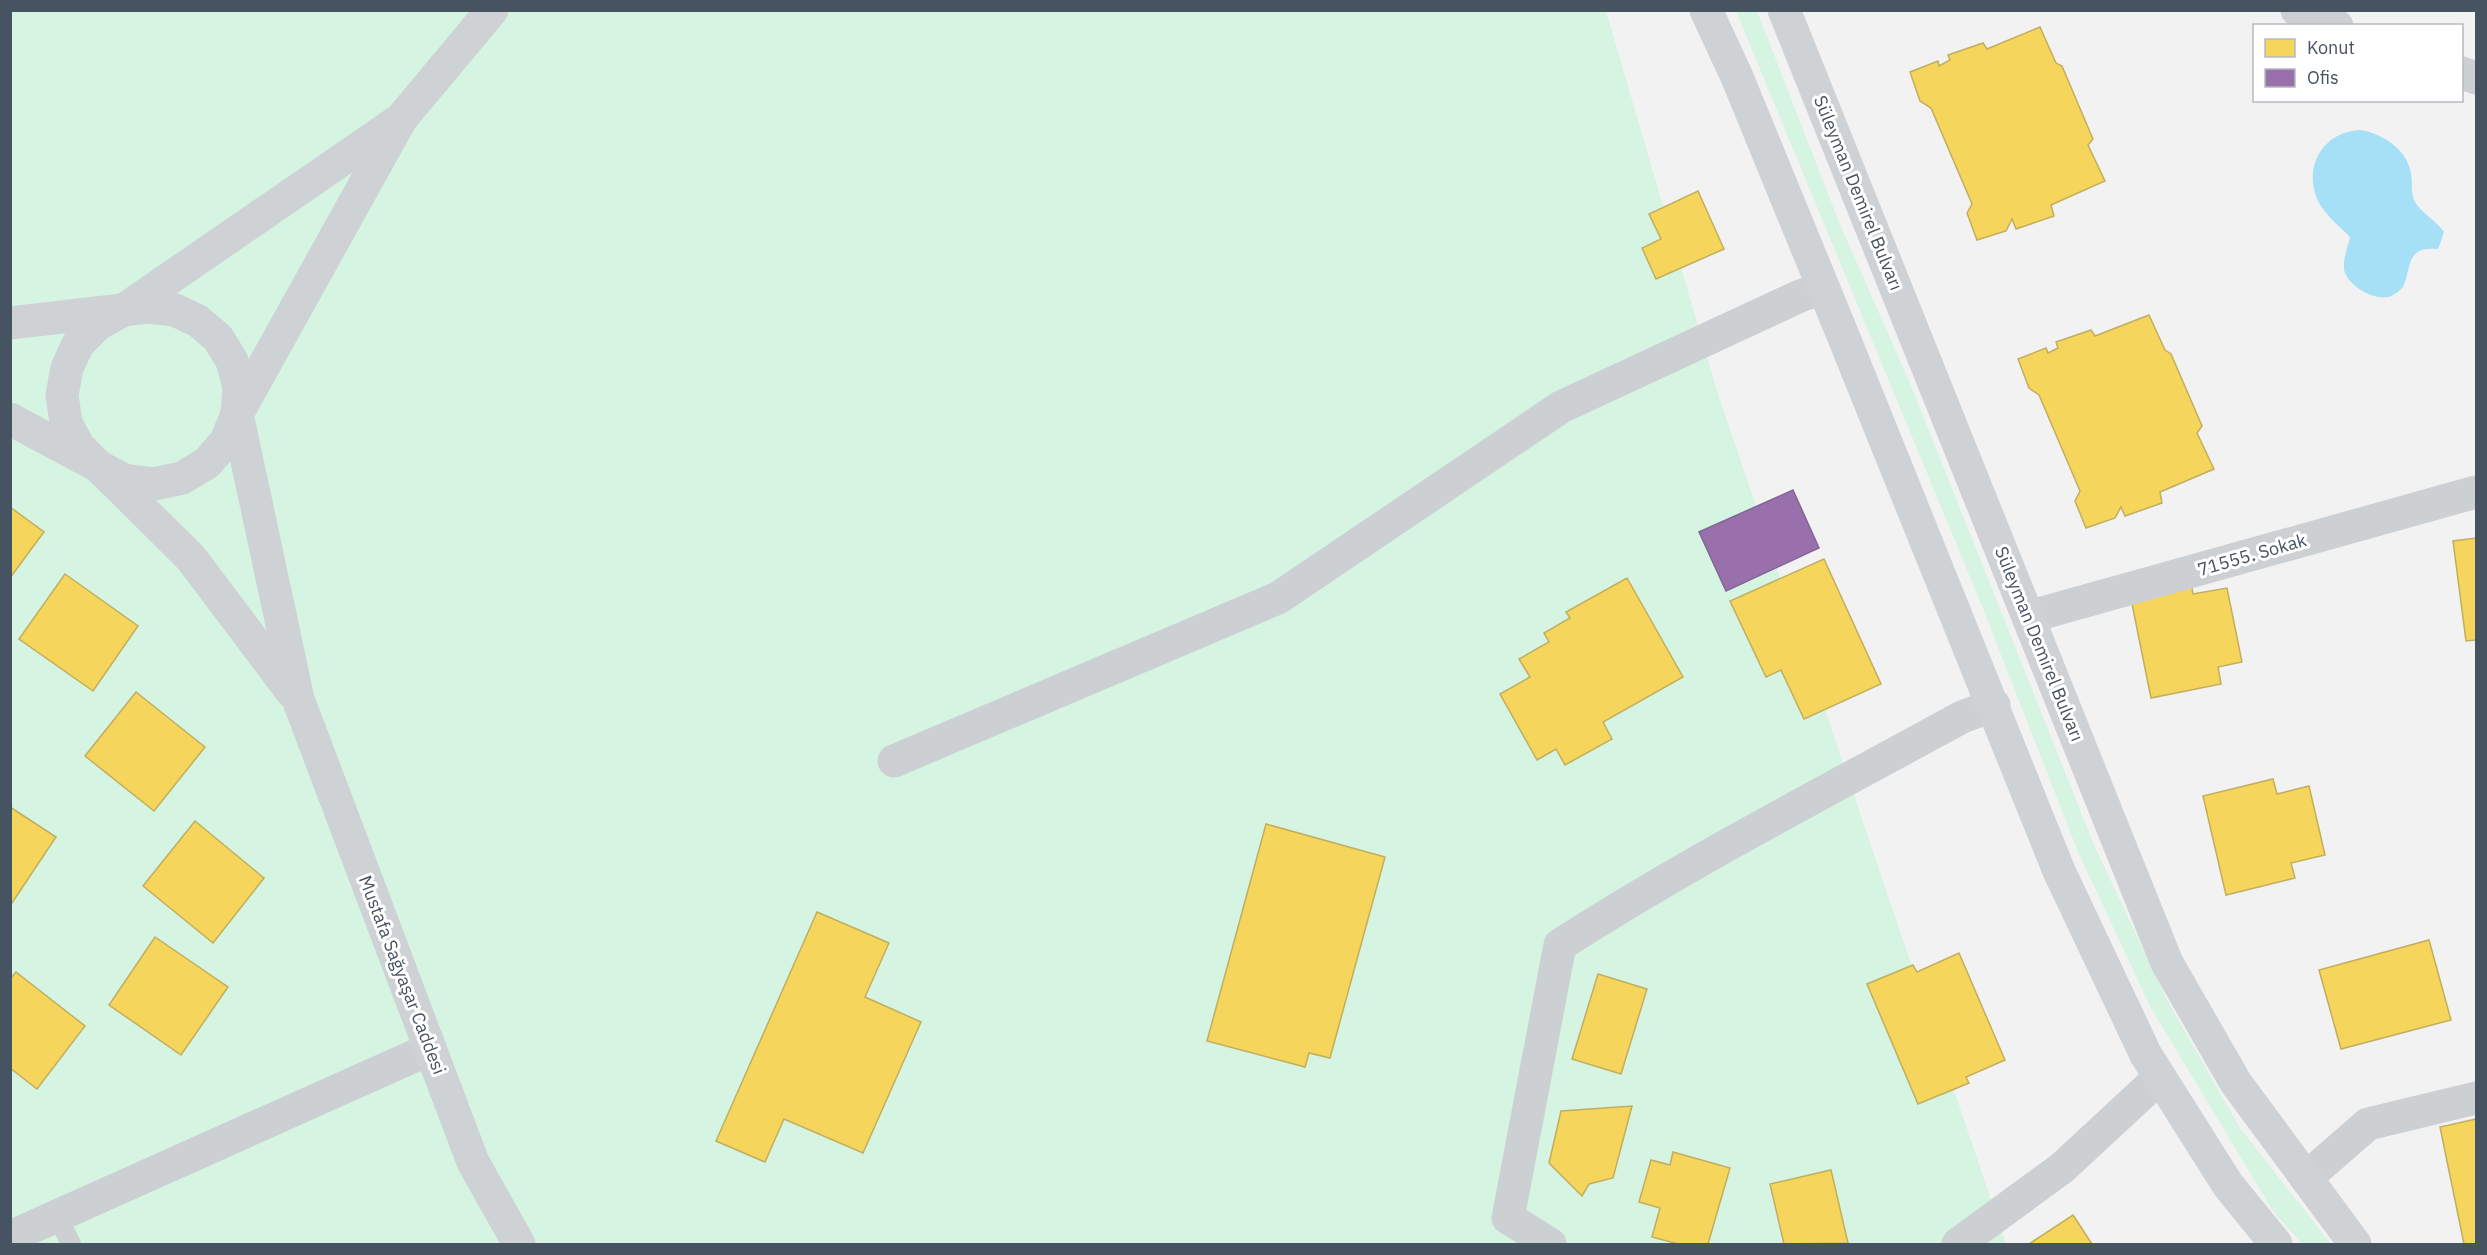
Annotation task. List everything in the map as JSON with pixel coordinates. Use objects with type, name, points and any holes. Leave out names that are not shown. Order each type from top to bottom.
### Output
[{"type":"street","points":[[10,419],[124,480],[154,484],[182,478],[207,463],[226,441],[237,414],[401,119],[492,10]]},
{"type":"street","points":[[1706,10],[1737,77],[2060,871],[2146,1055],[2159,1078],[2228,1185],[2276,1245]]},
{"type":"street","name":"Süleyman Demirel Bulvarı","points":[[1784,10],[2167,963],[2236,1083],[2355,1245]]},
{"type":"street","points":[[2297,10],[2332,24]]},
{"type":"street","points":[[298,699],[191,558],[79,447],[66,423],[62,395],[67,369],[78,344],[98,324],[122,311],[401,119]]},
{"type":"street","points":[[894,761],[1278,598],[1561,407],[1800,296],[1823,288]]},
{"type":"street","points":[[10,322],[148,307],[175,310],[198,321],[218,339],[232,362],[239,387],[237,414],[298,699]]},
{"type":"street","name":"71555. Sokak","points":[[2028,617],[2476,492]]},
{"type":"street","name":"Mustafa Sağyaşar Caddesi","points":[[298,699],[473,1162],[519,1245]]},
{"type":"street","points":[[1550,1245],[1508,1218],[1560,945],[1619,907],[1761,826],[1962,717],[1994,705]]},
{"type":"street","points":[[14,1227],[57,1215],[430,1049]]},
{"type":"street","points":[[1958,1245],[2062,1168],[2159,1078]]},
{"type":"street","points":[[2306,1178],[2368,1124],[2476,1098]]},
{"type":"lane","points":[[57,1215],[71,1245]]},
{"type":"green space","points":[[11,11],[1606,11],[1718,394],[2006,1244],[11,1244]]},
{"type":"green space","points":[[1736,11],[1757,11],[1839,222],[1912,388],[2094,845],[2167,1000],[2240,1128],[2331,1244],[2302,1244],[2273,1211],[2151,1008],[2078,852],[1982,606]]},
{"type":"water","points":[[2361,130],[2386,139],[2400,151],[2409,165],[2415,202],[2444,232],[2438,249],[2427,249],[2415,254],[2403,287],[2395,294],[2385,297],[2366,293],[2349,280],[2344,266],[2350,237],[2323,210],[2313,186],[2315,162],[2320,152],[2337,136]]},
{"type":"building: Konut","points":[[2040,27],[2056,63],[2062,66],[2093,139],[2088,145],[2105,181],[2051,205],[2054,216],[2016,229],[2012,219],[2006,231],[1977,240],[1967,213],[1972,204],[1931,108],[1920,101],[1910,72],[1938,61],[1939,66],[1950,60],[1948,55],[1983,43],[1987,49]]},
{"type":"building: Konut","points":[[1698,191],[1724,249],[1656,279],[1642,248],[1661,239],[1649,214]]},
{"type":"building: Konut","points":[[2149,315],[2165,350],[2171,354],[2202,426],[2197,433],[2214,469],[2160,492],[2162,503],[2125,516],[2121,507],[2115,518],[2086,528],[2075,501],[2080,491],[2039,395],[2029,388],[2018,359],[2046,348],[2048,353],[2058,348],[2056,342],[2091,330],[2095,336]]},
{"type":"building: Konut","points":[[10,507],[44,532],[10,578]]},
{"type":"building: Konut","points":[[2476,538],[2476,640],[2466,641],[2453,541]]},
{"type":"building: Konut","points":[[1824,559],[1881,684],[1804,719],[1781,670],[1766,677],[1730,601]]},
{"type":"building: Konut","points":[[65,574],[138,626],[93,691],[19,639]]},
{"type":"building: Konut","points":[[1627,578],[1683,677],[1603,722],[1612,739],[1565,765],[1556,749],[1537,760],[1500,694],[1530,677],[1519,659],[1549,642],[1544,633],[1570,618],[1566,612]]},
{"type":"building: Konut","points":[[2191,582],[2193,594],[2227,588],[2242,662],[2218,667],[2221,684],[2151,698],[2130,594]]},
{"type":"building: Konut","points":[[136,692],[205,747],[154,811],[85,756]]},
{"type":"building: Konut","points":[[2273,779],[2277,794],[2309,786],[2325,855],[2291,863],[2295,878],[2226,895],[2203,796]]},
{"type":"building: Konut","points":[[10,807],[56,837],[10,906]]},
{"type":"building: Konut","points":[[195,821],[264,878],[213,943],[143,886]]},
{"type":"building: Konut","points":[[1266,824],[1385,857],[1330,1058],[1309,1053],[1305,1067],[1207,1041]]},
{"type":"building: Konut","points":[[817,912],[889,943],[865,997],[921,1022],[863,1153],[784,1119],[765,1162],[716,1141]]},
{"type":"building: Konut","points":[[155,937],[228,987],[181,1055],[109,1005]]},
{"type":"building: Konut","points":[[2429,940],[2451,1020],[2341,1049],[2319,970]]},
{"type":"building: Konut","points":[[1959,953],[2005,1060],[1966,1077],[1969,1083],[1918,1104],[1867,984],[1913,965],[1917,972]]},
{"type":"building: Konut","points":[[16,972],[85,1026],[37,1089],[10,1068],[10,979]]},
{"type":"building: Konut","points":[[1598,974],[1647,989],[1621,1074],[1572,1059]]},
{"type":"building: Konut","points":[[1632,1106],[1613,1178],[1589,1184],[1582,1196],[1549,1163],[1561,1111]]},
{"type":"building: Konut","points":[[2476,1119],[2476,1244],[2464,1244],[2440,1127]]},
{"type":"building: Konut","points":[[1673,1152],[1730,1168],[1708,1244],[1678,1244],[1652,1237],[1660,1208],[1639,1202],[1651,1160],[1670,1165]]},
{"type":"building: Konut","points":[[1831,1170],[1848,1243],[1784,1244],[1770,1184]]},
{"type":"building: Konut","points":[[2073,1215],[2092,1244],[2029,1244]]},
{"type":"building: Ofis","points":[[1793,490],[1819,548],[1726,591],[1699,532]]}]
